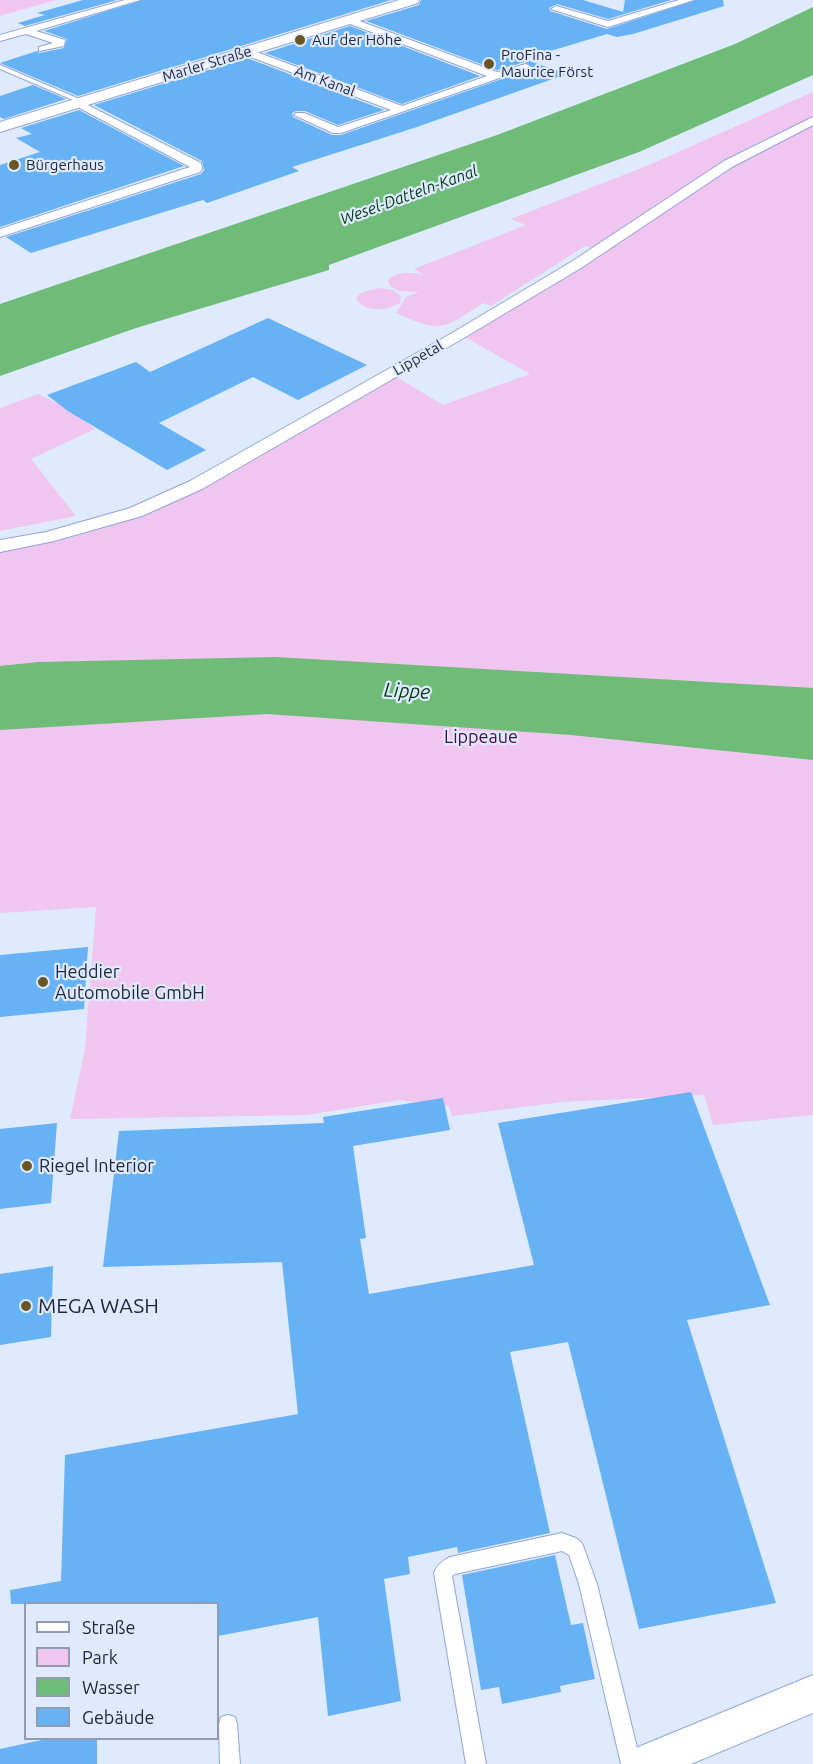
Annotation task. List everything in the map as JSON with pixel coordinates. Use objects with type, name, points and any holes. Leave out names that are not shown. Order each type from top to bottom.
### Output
[{"type":"main road","name":"Marler Straße","points":[[2,125],[413,0]]},
{"type":"street","points":[[0,38],[135,0]]},
{"type":"street","points":[[608,24],[689,0]]},
{"type":"street","points":[[556,9],[628,31]]},
{"type":"street","points":[[627,19],[647,25]]},
{"type":"street","points":[[348,20],[497,76]]},
{"type":"street","points":[[27,31],[61,42],[43,49]]},
{"type":"street","name":"Am Kanal","points":[[247,52],[402,110]]},
{"type":"street","points":[[430,65],[479,55]]},
{"type":"street","name":"Am Kanal","points":[[300,115],[337,131],[526,67]]},
{"type":"street","points":[[0,233],[196,169],[196,166],[80,103]]},
{"type":"street","name":"Lippetal","points":[[0,546],[48,537],[136,512],[196,485],[457,336],[576,265],[728,164],[813,120]]},
{"type":"street","points":[[645,1764],[813,1694]]},
{"type":"lane","points":[[0,67],[80,103]]},
{"type":"lane","points":[[476,1764],[443,1573],[450,1566],[562,1542],[576,1549],[586,1575],[631,1764]]},
{"type":"lane","points":[[228,1724],[230,1764]]},
{"type":"green space","points":[[0,0],[56,0],[0,16]]},
{"type":"green space","points":[[813,92],[813,117],[759,142],[705,174],[594,249],[585,246],[491,306],[483,303],[459,319],[441,326],[423,324],[396,313],[406,297],[419,292],[399,291],[390,286],[388,280],[392,277],[405,273],[424,275],[414,269],[526,225],[511,219],[649,165]]},
{"type":"green space","name":"Lippeaue","points":[[813,124],[813,1115],[713,1125],[704,1095],[562,1102],[452,1116],[449,1106],[399,1100],[307,1115],[70,1119],[85,1049],[96,907],[0,913],[0,552],[73,537],[151,513],[196,491],[395,376],[443,405],[530,374],[463,336],[729,168]]},
{"type":"green space","points":[[379,288],[393,290],[401,296],[400,303],[389,308],[371,309],[360,304],[356,299],[360,293]]},
{"type":"green space","points":[[38,394],[69,409],[95,429],[31,459],[76,516],[0,531],[0,408]]},
{"type":"water","name":"Wesel-Datteln-Kanal","points":[[813,7],[813,75],[639,152],[329,265],[329,270],[136,328],[0,376],[0,304],[497,135],[735,44]]},
{"type":"water","name":"Lippe","points":[[276,657],[813,688],[813,760],[571,735],[267,714],[0,730],[0,666],[38,662]]},
{"type":"building","points":[[83,0],[117,0],[25,26],[18,23],[45,15],[37,13]]},
{"type":"building","points":[[142,0],[391,0],[78,96],[0,63],[37,51],[39,53],[64,48],[67,39],[44,31]]},
{"type":"building","points":[[421,0],[583,0],[623,12],[625,0],[671,0],[608,19],[557,4],[549,8],[550,11],[607,29],[696,0],[723,0],[724,6],[633,34],[617,37],[607,34],[524,59],[567,74],[414,128],[292,167],[299,171],[207,203],[203,200],[31,253],[6,237],[201,174],[204,170],[202,161],[94,105],[247,58],[384,110],[338,125],[305,111],[292,113],[293,117],[332,135],[341,135],[533,68],[525,62],[497,70],[366,21],[419,5]]},
{"type":"building","points":[[350,26],[480,76],[402,104],[265,53]]},
{"type":"building","points":[[33,85],[66,99],[4,119],[0,117],[0,96]]},
{"type":"building","points":[[79,110],[184,166],[0,227],[0,165],[40,152],[16,138],[32,134],[21,128]]},
{"type":"building","points":[[268,318],[367,365],[298,400],[253,377],[159,423],[206,450],[167,470],[68,411],[47,395],[136,362],[150,372]]},
{"type":"building","name":"Heddier Automobile GmbH","points":[[88,947],[84,1009],[0,1017],[0,955]]},
{"type":"building","points":[[691,1092],[770,1305],[687,1320],[776,1603],[639,1629],[568,1342],[510,1352],[550,1533],[458,1553],[457,1547],[408,1557],[410,1574],[384,1579],[401,1701],[328,1716],[318,1617],[219,1636],[219,1602],[24,1602],[24,1604],[11,1604],[10,1590],[61,1581],[65,1455],[298,1414],[282,1262],[103,1267],[119,1131],[324,1123],[323,1117],[443,1098],[450,1130],[353,1146],[366,1238],[360,1239],[369,1294],[534,1265],[498,1123]]},
{"type":"building","name":"Riegel Interior","points":[[57,1123],[51,1203],[0,1209],[0,1129]]},
{"type":"building","name":"MEGA WASH","points":[[53,1266],[51,1337],[0,1345],[0,1274]]},
{"type":"building","points":[[555,1555],[571,1625],[583,1623],[595,1679],[560,1686],[561,1692],[502,1704],[499,1687],[481,1690],[462,1575]]},
{"type":"building","points":[[42,1740],[97,1740],[97,1764],[0,1764],[0,1749]]},
{"type":"place","name":"Auf der Höhe","points":[[300,40]]},
{"type":"place","name":"ProFina - Maurice Först","points":[[489,64]]},
{"type":"place","name":"Bürgerhaus","points":[[14,165]]},
{"type":"place","name":"Heddier Automobile GmbH","points":[[43,982]]},
{"type":"place","name":"Riegel Interior","points":[[27,1166]]},
{"type":"place","name":"MEGA WASH","points":[[26,1306]]}]
